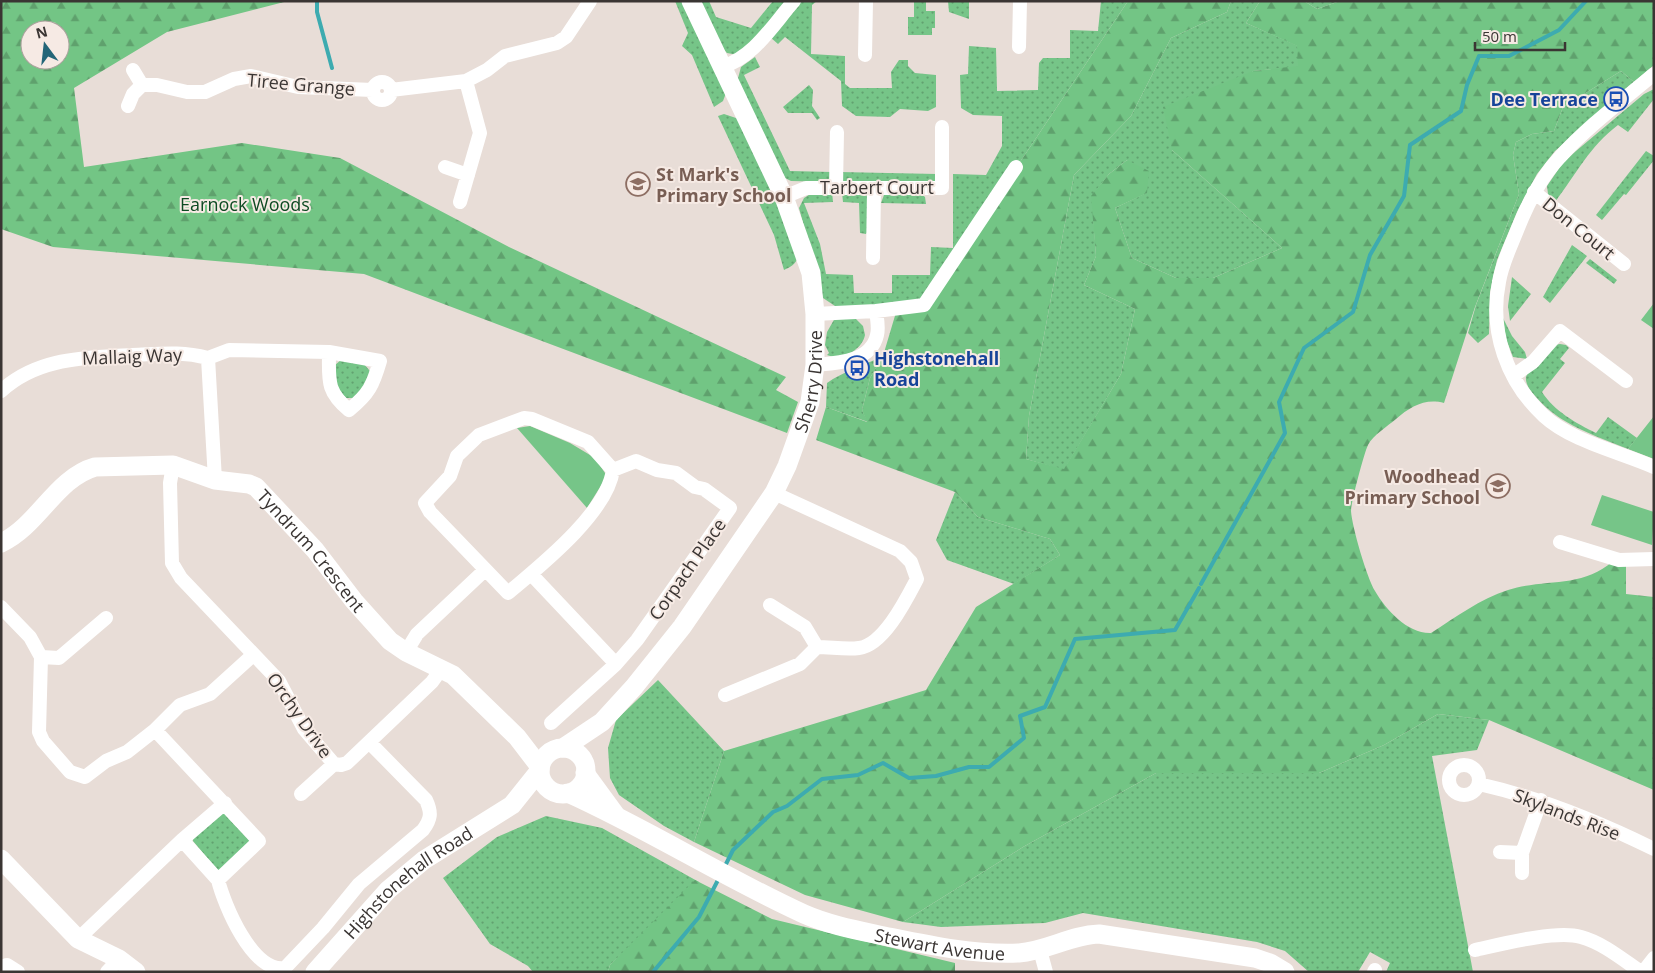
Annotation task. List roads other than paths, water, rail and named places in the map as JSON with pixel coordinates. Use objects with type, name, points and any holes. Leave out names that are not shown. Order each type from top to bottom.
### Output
[{"type":"street","name":"Tiree Grange","points":[[142,85],[157,85],[187,92],[205,92],[234,79],[251,76],[298,87],[373,90],[380,82],[387,84],[391,90],[466,81],[487,70],[505,56],[556,44],[569,33],[590,1]]},
{"type":"street","name":"Sherry Drive","points":[[560,749],[602,722],[634,687],[677,634],[774,493],[796,444],[810,402],[815,366],[815,314],[811,273],[784,198],[691,1]]},
{"type":"street","points":[[722,67],[738,62],[752,51],[794,1]]},
{"type":"street","points":[[865,55],[866,1]]},
{"type":"street","points":[[1019,47],[1020,1]]},
{"type":"street","points":[[128,106],[134,94],[142,85],[133,70]]},
{"type":"street","points":[[1653,76],[1559,157],[1534,192],[1505,259],[1499,282],[1496,310],[1500,344],[1513,376],[1527,398],[1545,417],[1587,441],[1654,467]]},
{"type":"street","points":[[460,202],[480,133],[466,81]]},
{"type":"street","name":"Tarbert Court","points":[[784,198],[806,188],[942,188],[942,127]]},
{"type":"street","points":[[836,187],[837,132]]},
{"type":"street","points":[[815,314],[876,311],[924,305],[1016,167]]},
{"type":"street","points":[[445,168],[468,175]]},
{"type":"street","points":[[873,258],[874,188]]},
{"type":"street","name":"Don Court","points":[[1534,192],[1624,264]]},
{"type":"street","points":[[815,366],[857,358],[870,350],[877,334],[876,311]]},
{"type":"street","points":[[1513,376],[1533,362],[1560,331],[1626,381]]},
{"type":"street","points":[[208,358],[229,350],[329,352],[380,361],[372,388],[362,400],[349,410],[332,394],[329,386],[329,352]]},
{"type":"street","name":"Mallaig Way","points":[[1,391],[10,383],[34,369],[68,359],[186,352],[208,358],[215,480]]},
{"type":"street","points":[[532,419],[588,442],[613,470],[611,481],[588,517],[531,574],[508,593],[485,570],[430,512],[425,503],[450,476],[457,456],[479,435],[516,420],[532,419]]},
{"type":"street","name":"Corpach Place","points":[[551,723],[616,664],[637,640],[730,508],[704,489],[695,487],[676,473],[657,470],[636,461],[613,470]]},
{"type":"street","name":"Tyndrum Crescent","points":[[2,542],[22,529],[73,478],[85,470],[106,466],[173,465],[215,480],[241,482],[256,487],[314,550],[354,601],[390,641],[406,652],[454,675],[516,738],[540,768]]},
{"type":"street","name":"Orchy Drive","points":[[173,465],[170,483],[172,563],[181,578],[279,681],[304,728],[334,764],[341,765],[347,762],[432,682],[442,668]]},
{"type":"street","points":[[725,695],[800,664],[817,647],[861,648],[882,634],[905,602],[917,578],[911,562],[900,551],[774,493]]},
{"type":"street","points":[[1560,542],[1619,560],[1654,559]]},
{"type":"street","points":[[406,652],[417,634],[485,570]]},
{"type":"street","points":[[531,574],[616,664]]},
{"type":"street","points":[[770,605],[806,627],[817,647]]},
{"type":"street","points":[[1,607],[30,637],[41,657],[39,732],[43,741],[74,776],[85,777],[106,761],[127,752],[155,730],[180,705],[210,694],[253,655]]},
{"type":"street","points":[[41,657],[59,658],[106,618]]},
{"type":"street","name":"Sherry Drive","points":[[585,769],[602,722]]},
{"type":"street","points":[[155,730],[259,841],[218,880]]},
{"type":"street","name":"Tyndrum Crescent","points":[[516,738],[560,749]]},
{"type":"street","points":[[182,840],[218,880],[222,895],[243,944],[268,968],[278,971],[284,968],[323,928],[359,884],[423,830],[430,819],[430,809],[426,800],[369,742]]},
{"type":"street","points":[[560,749],[577,753],[585,769],[580,786],[561,793],[543,783],[540,768],[543,759],[560,749]]},
{"type":"street","points":[[301,794],[334,764]]},
{"type":"street","name":"Highstonehall Road","points":[[315,972],[388,890],[424,860],[512,804],[540,768]]},
{"type":"street","name":"Stewart Avenue","points":[[585,769],[615,814]]},
{"type":"street","name":"Skylands Rise","points":[[1479,784],[1541,800],[1591,820],[1654,849]]},
{"type":"street","name":"Stewart Avenue","points":[[561,793],[615,814],[667,844],[774,899],[804,914],[840,927],[930,945],[1019,953],[1040,950],[1083,934],[1099,934],[1255,958],[1270,963],[1285,972]]},
{"type":"street","name":"Highstonehall Road","points":[[512,804],[561,793]]},
{"type":"street","points":[[1522,874],[1522,853],[1541,800]]},
{"type":"street","points":[[78,939],[182,840],[224,803]]},
{"type":"street","points":[[1500,852],[1522,853]]},
{"type":"street","points":[[1,860],[78,939],[113,966],[136,972]]},
{"type":"street","points":[[1475,950],[1525,940],[1566,935],[1580,936],[1603,946],[1642,972],[1654,958]]},
{"type":"street","points":[[1040,950],[1046,972]]},
{"type":"street","points":[[1,967],[7,965],[18,972]]},
{"type":"waterway","points":[[317,1],[317,12],[332,68]]},
{"type":"waterway","points":[[1201,584],[1285,433],[1279,402],[1304,348],[1353,312],[1370,255],[1404,196],[1410,145],[1461,111],[1467,85],[1479,56],[1509,56],[1559,30],[1586,1]]},
{"type":"waterway","points":[[724,868],[733,850],[773,812],[787,806],[822,779],[858,775],[883,763],[909,778],[936,776],[969,767],[989,767],[1024,738],[1020,716],[1045,707],[1075,639],[1175,630],[1199,588]]},
{"type":"waterway","points":[[653,972],[699,917],[719,878]]},
{"type":"place","name":"Dee Terrace","points":[[1616,99]]},
{"type":"place","name":"St Mark's Primary School","points":[[638,184]]},
{"type":"place","name":"Highstonehall Road","points":[[857,368]]},
{"type":"place","name":"Woodhead Primary School","points":[[1498,486]]},
{"type":"park label","name":"Earnock Woods","points":[[245,204]]}]
